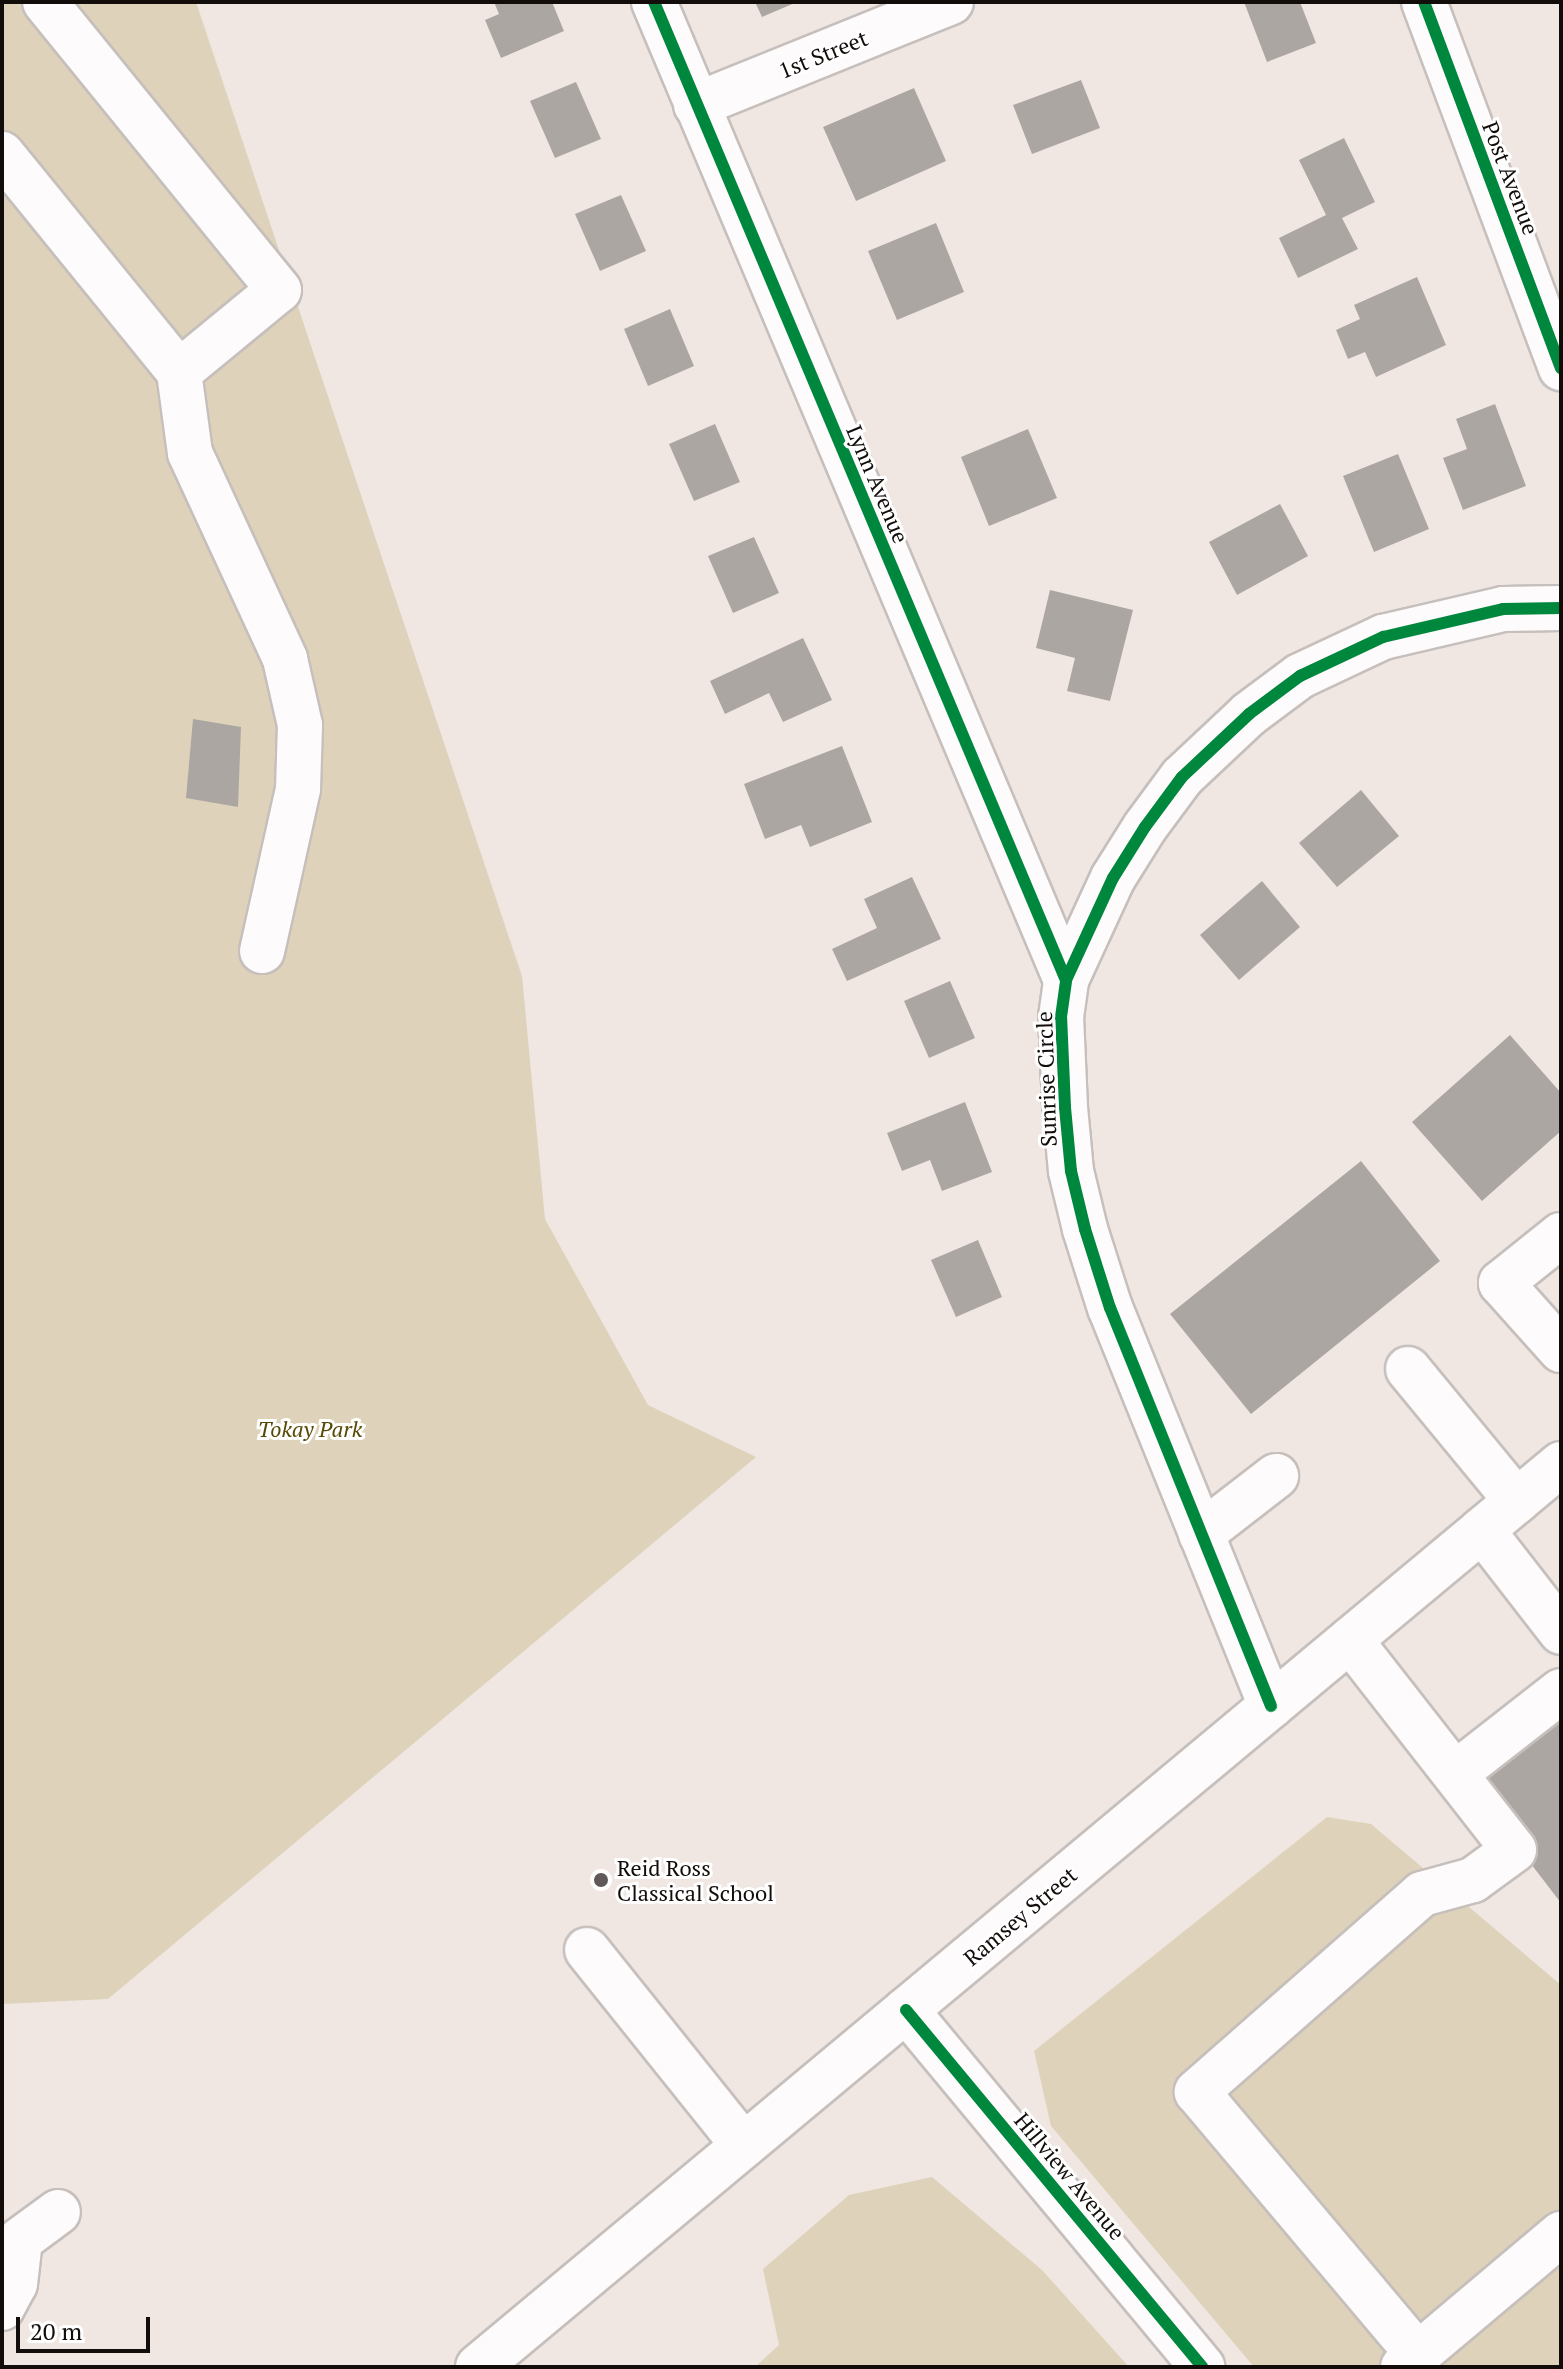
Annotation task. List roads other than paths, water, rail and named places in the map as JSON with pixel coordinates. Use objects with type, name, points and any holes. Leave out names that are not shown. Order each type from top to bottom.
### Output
[{"type":"street","points":[[45,2],[279,290],[179,372]]},
{"type":"street","name":"Lynn Avenue","points":[[654,2],[1066,980]]},
{"type":"street","name":"1st Street","points":[[696,105],[951,2]]},
{"type":"street","name":"Post Avenue","points":[[1424,2],[1561,368]]},
{"type":"street","points":[[2,154],[179,372],[190,453],[285,659],[300,725],[298,789],[262,951]]},
{"type":"street","name":"Sunrise Circle","points":[[1271,1706],[1110,1308],[1085,1229],[1071,1171],[1065,1107],[1061,1017],[1066,980],[1113,878],[1145,827],[1182,777],[1249,714],[1300,676],[1383,637],[1503,609],[1561,608]]},
{"type":"street","points":[[1561,1235],[1501,1283],[1561,1350]]},
{"type":"street","points":[[1408,1369],[1517,1501]]},
{"type":"street","name":"Ramsey Street","points":[[478,2367],[1561,1464]]},
{"type":"street","points":[[1201,1534],[1276,1476]]},
{"type":"street","points":[[1482,1530],[1561,1632]]},
{"type":"street","points":[[1350,1640],[1514,1850],[1473,1880],[1422,1894],[1197,2092],[1410,2360],[1561,2234]]},
{"type":"street","points":[[1456,1773],[1561,1691]]},
{"type":"street","points":[[587,1950],[743,2145]]},
{"type":"street","name":"Hillview Avenue","points":[[906,2010],[1202,2367]]},
{"type":"street","points":[[2,2308],[15,2284],[20,2240],[58,2212]]},
{"type":"place","name":"Reid Ross Classical School","points":[[601,1880]]},
{"type":"park label","name":"Tokay Park","points":[[310,1429]]}]
